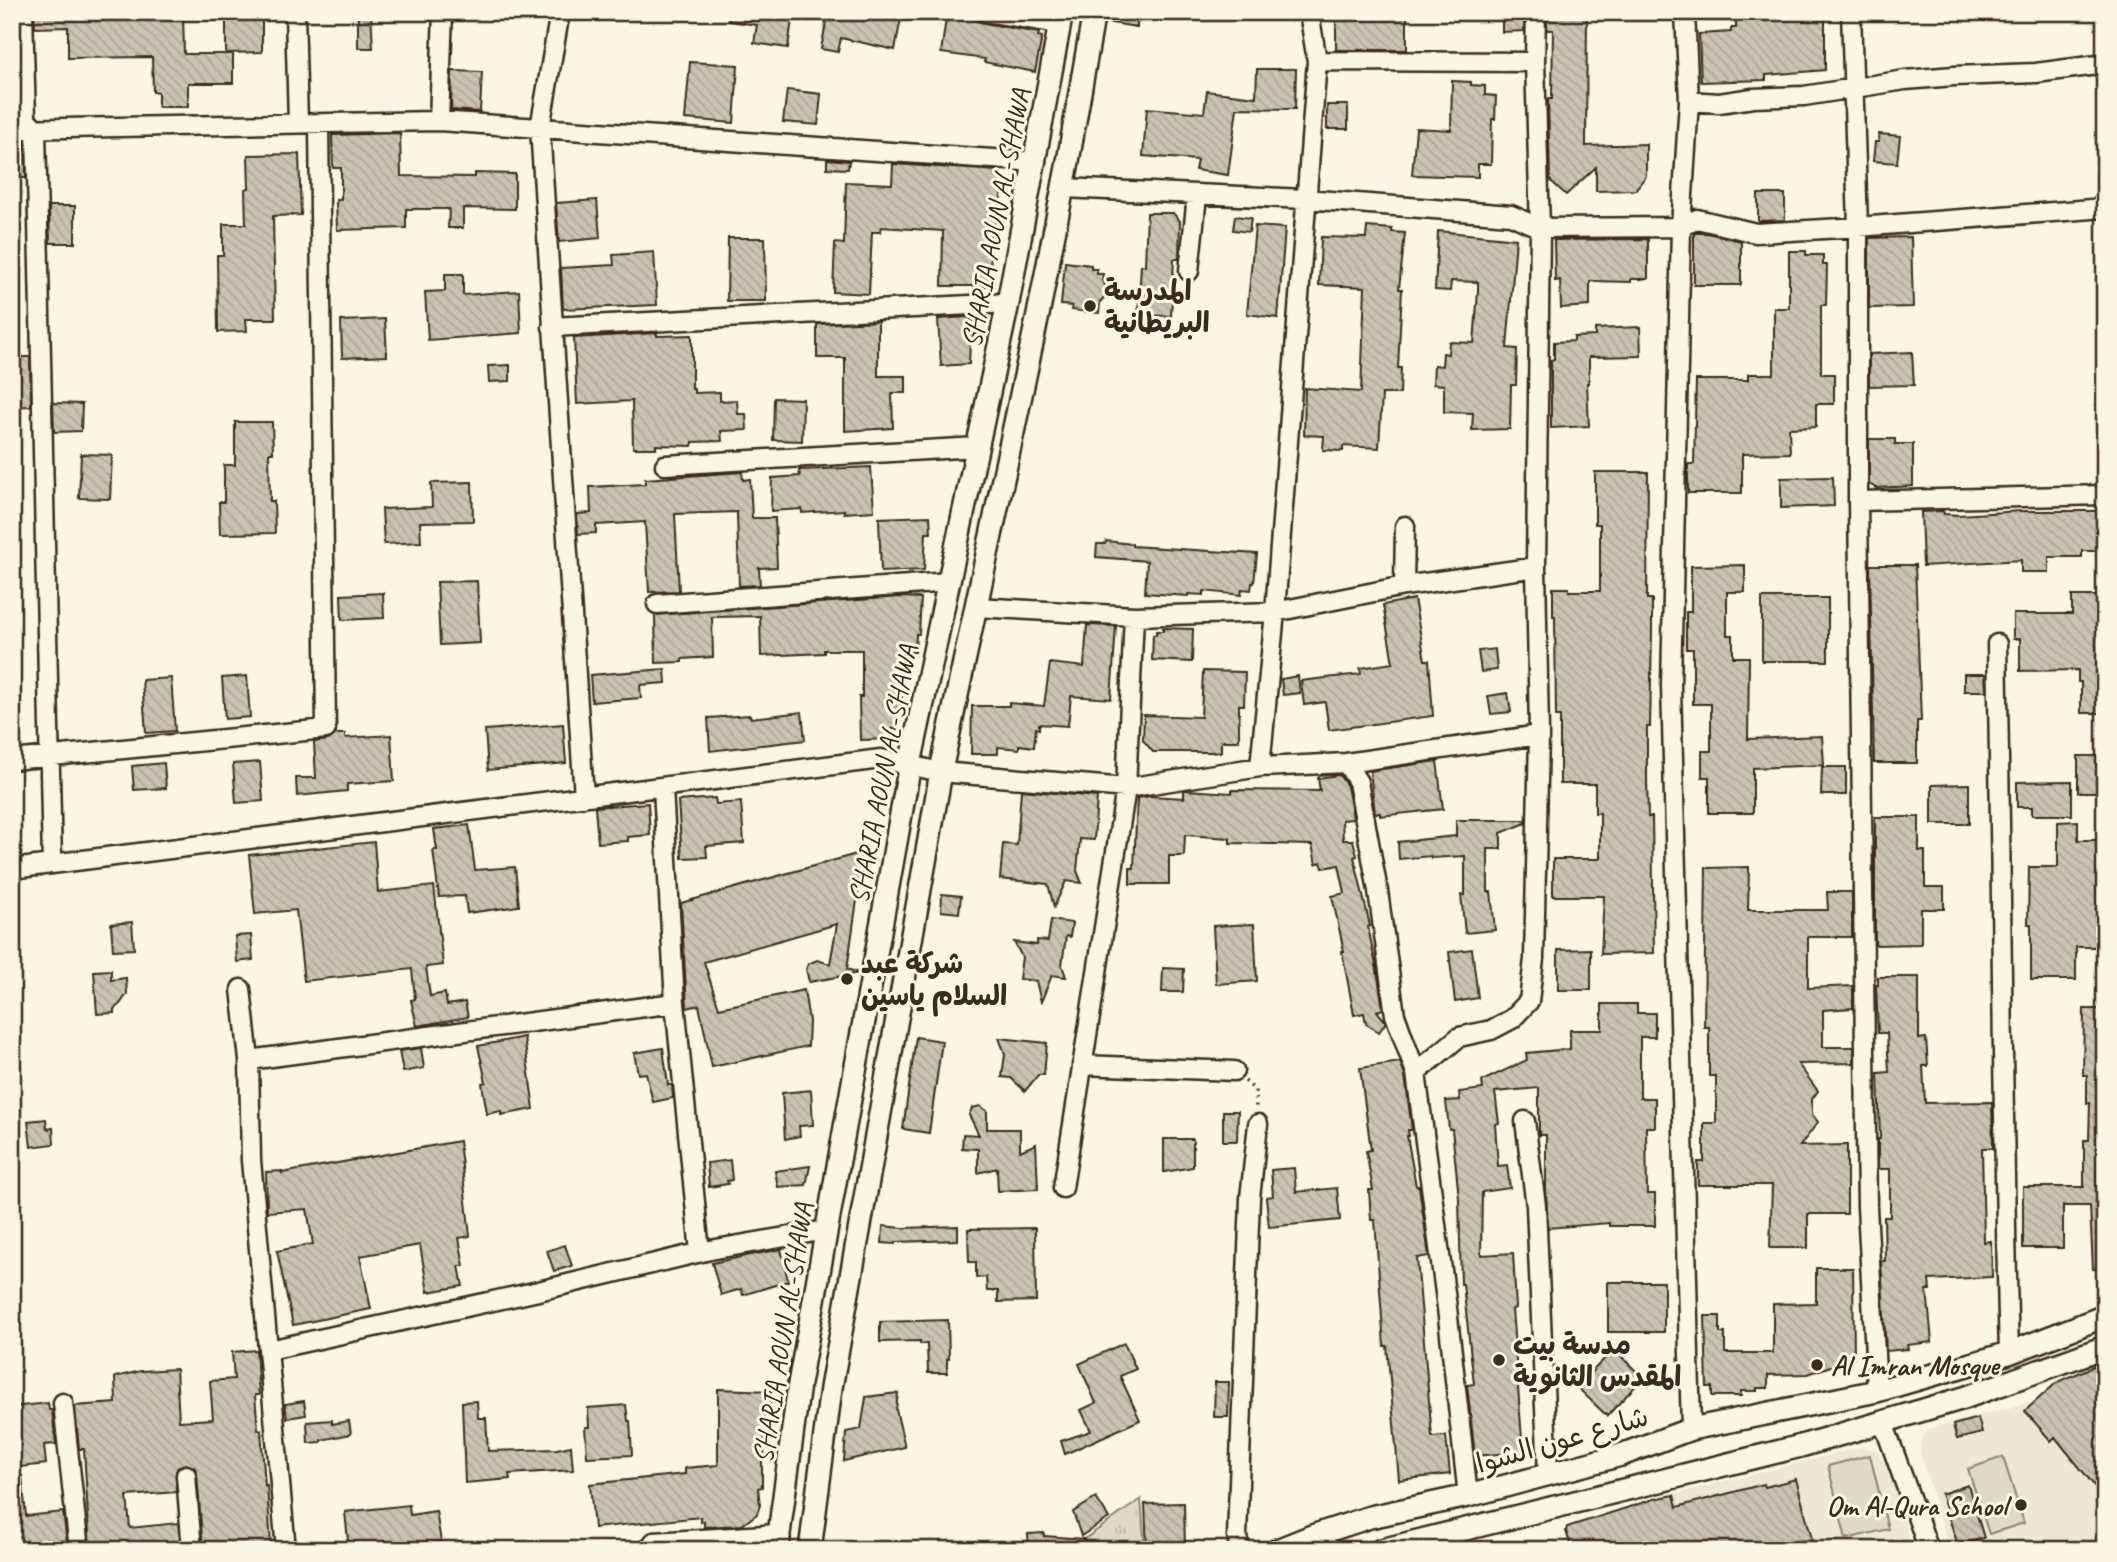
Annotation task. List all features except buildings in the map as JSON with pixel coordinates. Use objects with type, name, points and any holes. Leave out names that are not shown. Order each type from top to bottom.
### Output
[{"type":"main road","name":"SHARIA AOUN AL-SHAWA","points":[[810,1550],[831,1388],[877,1118],[942,772],[1063,188],[1094,12]]},
{"type":"main road","name":"SHARIA AOUN AL-SHAWA","points":[[779,1542],[799,1384],[910,764],[1008,303],[1061,18]]},
{"type":"main road","name":"شارع عون الشوا","points":[[1277,1550],[1370,1517],[1468,1496],[1621,1455],[1691,1429],[1877,1391],[2009,1353],[2105,1316]]},
{"type":"main road","points":[[1381,1550],[1801,1446],[1964,1398],[2105,1347]]},
{"type":"street","points":[[23,12],[26,119],[36,130],[52,864]]},
{"type":"street","points":[[295,12],[298,123]]},
{"type":"street","points":[[439,121],[443,12]]},
{"type":"street","points":[[560,12],[540,128],[584,797]]},
{"type":"street","points":[[986,12],[1061,18]]},
{"type":"street","points":[[1260,767],[1275,612],[1317,61],[1308,12]]},
{"type":"street","points":[[1416,1073],[1459,1037],[1491,1030],[1512,1019],[1529,1001],[1534,959],[1539,734],[1536,567],[1540,228],[1536,12]]},
{"type":"street","points":[[1685,12],[1689,101],[1681,227],[1671,686],[1691,1429]]},
{"type":"street","points":[[1851,12],[1858,228],[1858,501],[1867,1208],[1877,1391]]},
{"type":"street","points":[[1317,61],[1535,62]]},
{"type":"street","points":[[1689,101],[1719,103],[1930,78],[2036,73],[2105,64]]},
{"type":"street","points":[[12,129],[439,121],[1036,162]]},
{"type":"street","points":[[12,760],[326,729],[319,125]]},
{"type":"street","points":[[1063,188],[1305,199],[1511,215],[1540,228],[1681,227],[1697,219],[1756,233],[1858,228],[2105,208]]},
{"type":"street","points":[[1189,271],[1198,196]]},
{"type":"street","points":[[552,327],[1008,303]]},
{"type":"street","points":[[665,465],[978,447]]},
{"type":"street","points":[[1858,501],[2105,495]]},
{"type":"street","points":[[1404,586],[1405,526]]},
{"type":"street","points":[[976,607],[1134,616],[1275,612],[1404,586],[1536,567]]},
{"type":"street","points":[[657,604],[949,582]]},
{"type":"street","points":[[1063,1188],[1126,789],[1134,616]]},
{"type":"street","points":[[1997,644],[2009,1353]]},
{"type":"street","points":[[12,869],[881,760],[942,772],[1126,789],[1260,767],[1346,763],[1539,734]]},
{"type":"street","points":[[1346,763],[1358,782],[1395,1015],[1416,1073],[1468,1496]]},
{"type":"street","points":[[663,788],[675,1003],[700,1252]]},
{"type":"street","points":[[241,989],[249,1060],[251,1160],[286,1550]]},
{"type":"street","points":[[249,1060],[675,1003]]},
{"type":"street","points":[[1082,1065],[1234,1071]]},
{"type":"street","points":[[1525,1121],[1536,1206],[1548,1475]]},
{"type":"street","points":[[1241,1550],[1238,1523],[1250,1198],[1258,1124]]},
{"type":"street","points":[[269,1350],[534,1292],[700,1252],[826,1230]]},
{"type":"street","points":[[63,1403],[79,1550]]},
{"type":"street","points":[[1883,1422],[1929,1550]]},
{"type":"street","points":[[186,1475],[192,1550]]},
{"type":"street","points":[[648,1550],[654,1542],[779,1542]]},
{"type":"path","points":[[1234,1071],[1255,1090],[1258,1124]]},
{"type":"shaded area","name":"Om Al-Qura School","points":[[2053,1396],[2105,1460],[2105,1550],[1950,1550],[1920,1453],[1921,1440],[1929,1429]]},
{"type":"shaded area","points":[[1862,1447],[1876,1450],[1889,1468],[1912,1550],[1689,1550],[1675,1494]]},
{"type":"green space","points":[[1870,1455],[1888,1529],[1846,1539],[1828,1466]]},
{"type":"green space","points":[[2003,1457],[2024,1523],[1989,1534],[1968,1469]]},
{"type":"green space","points":[[1141,1499],[1145,1550],[1069,1550]]},
{"type":"place","name":"المدرسة البريطانية","points":[[1090,306]]},
{"type":"place","name":"شركة عبد السلام ياسين","points":[[847,979]]},
{"type":"place","name":"مدسة بيت المقدس الثانوية","points":[[1499,1360]]},
{"type":"place","name":"Al Imran Mosque","points":[[1817,1365]]},
{"type":"place","name":"Om Al-Qura School","points":[[2021,1505]]}]
